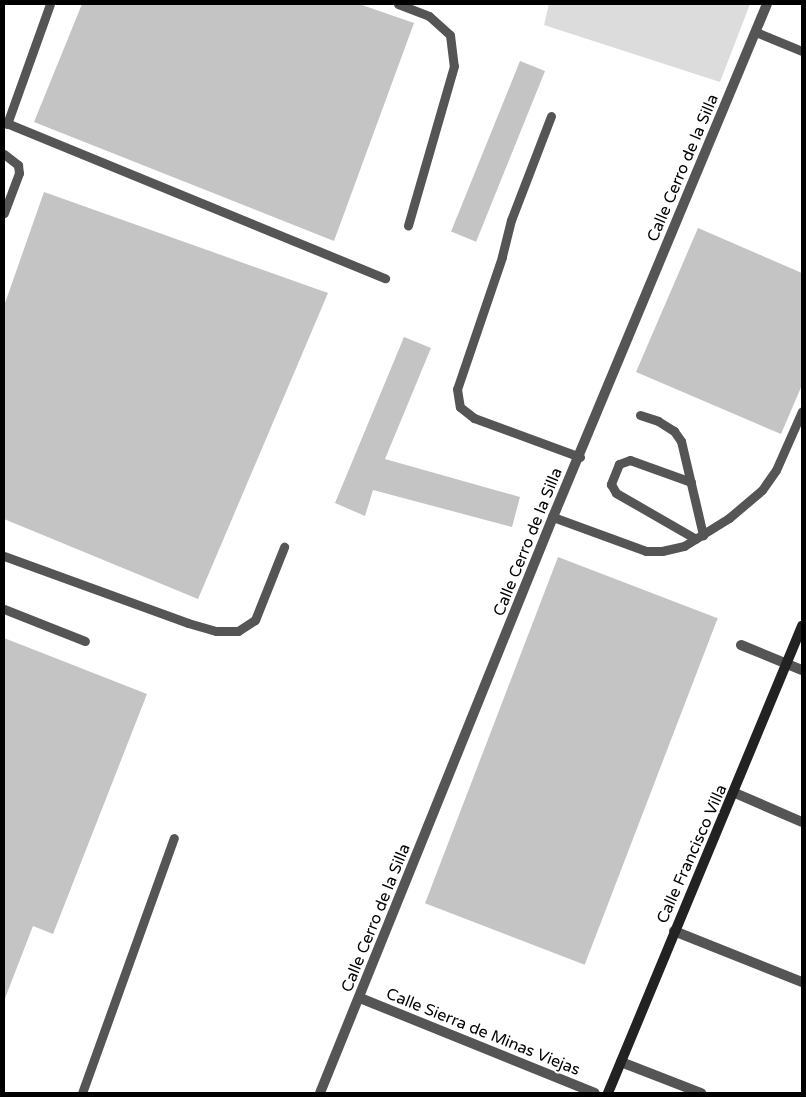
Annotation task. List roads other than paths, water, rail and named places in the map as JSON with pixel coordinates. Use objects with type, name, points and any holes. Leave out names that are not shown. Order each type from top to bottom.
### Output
[{"type":"street","name":"Calle Cerro de la Silla","points":[[320,1093],[553,517],[580,457],[767,4]]},
{"type":"street","name":"Calle Francisco Villa","points":[[608,1093],[674,931],[735,793],[802,626]]},
{"type":"street","points":[[741,645],[802,670]]},
{"type":"street","points":[[735,793],[802,822]]},
{"type":"street","points":[[674,931],[802,982]]},
{"type":"street","name":"Calle Sierra de Minas Viejas","points":[[360,998],[595,1093]]},
{"type":"street","points":[[621,1062],[701,1093]]},
{"type":"lane","points":[[50,4],[6,123],[385,278]]},
{"type":"lane","points":[[398,4],[429,16],[450,35],[454,66],[408,225]]},
{"type":"lane","points":[[756,32],[802,51]]},
{"type":"lane","points":[[551,116],[511,220],[502,257],[456,389],[460,407],[474,418],[580,457]]},
{"type":"lane","points":[[4,154],[18,165],[19,173],[4,213]]},
{"type":"lane","points":[[553,517],[646,550],[674,550],[699,537],[747,505],[762,490],[776,470],[802,411]]},
{"type":"lane","points":[[640,415],[658,421],[674,431],[686,452],[699,537]]},
{"type":"lane","points":[[691,482],[630,460],[619,464],[611,484],[616,493],[699,537]]},
{"type":"lane","points":[[4,556],[188,622],[216,631],[238,632],[255,620],[284,546]]},
{"type":"lane","points":[[4,609],[85,641]]},
{"type":"lane","points":[[82,1093],[174,838]]}]
